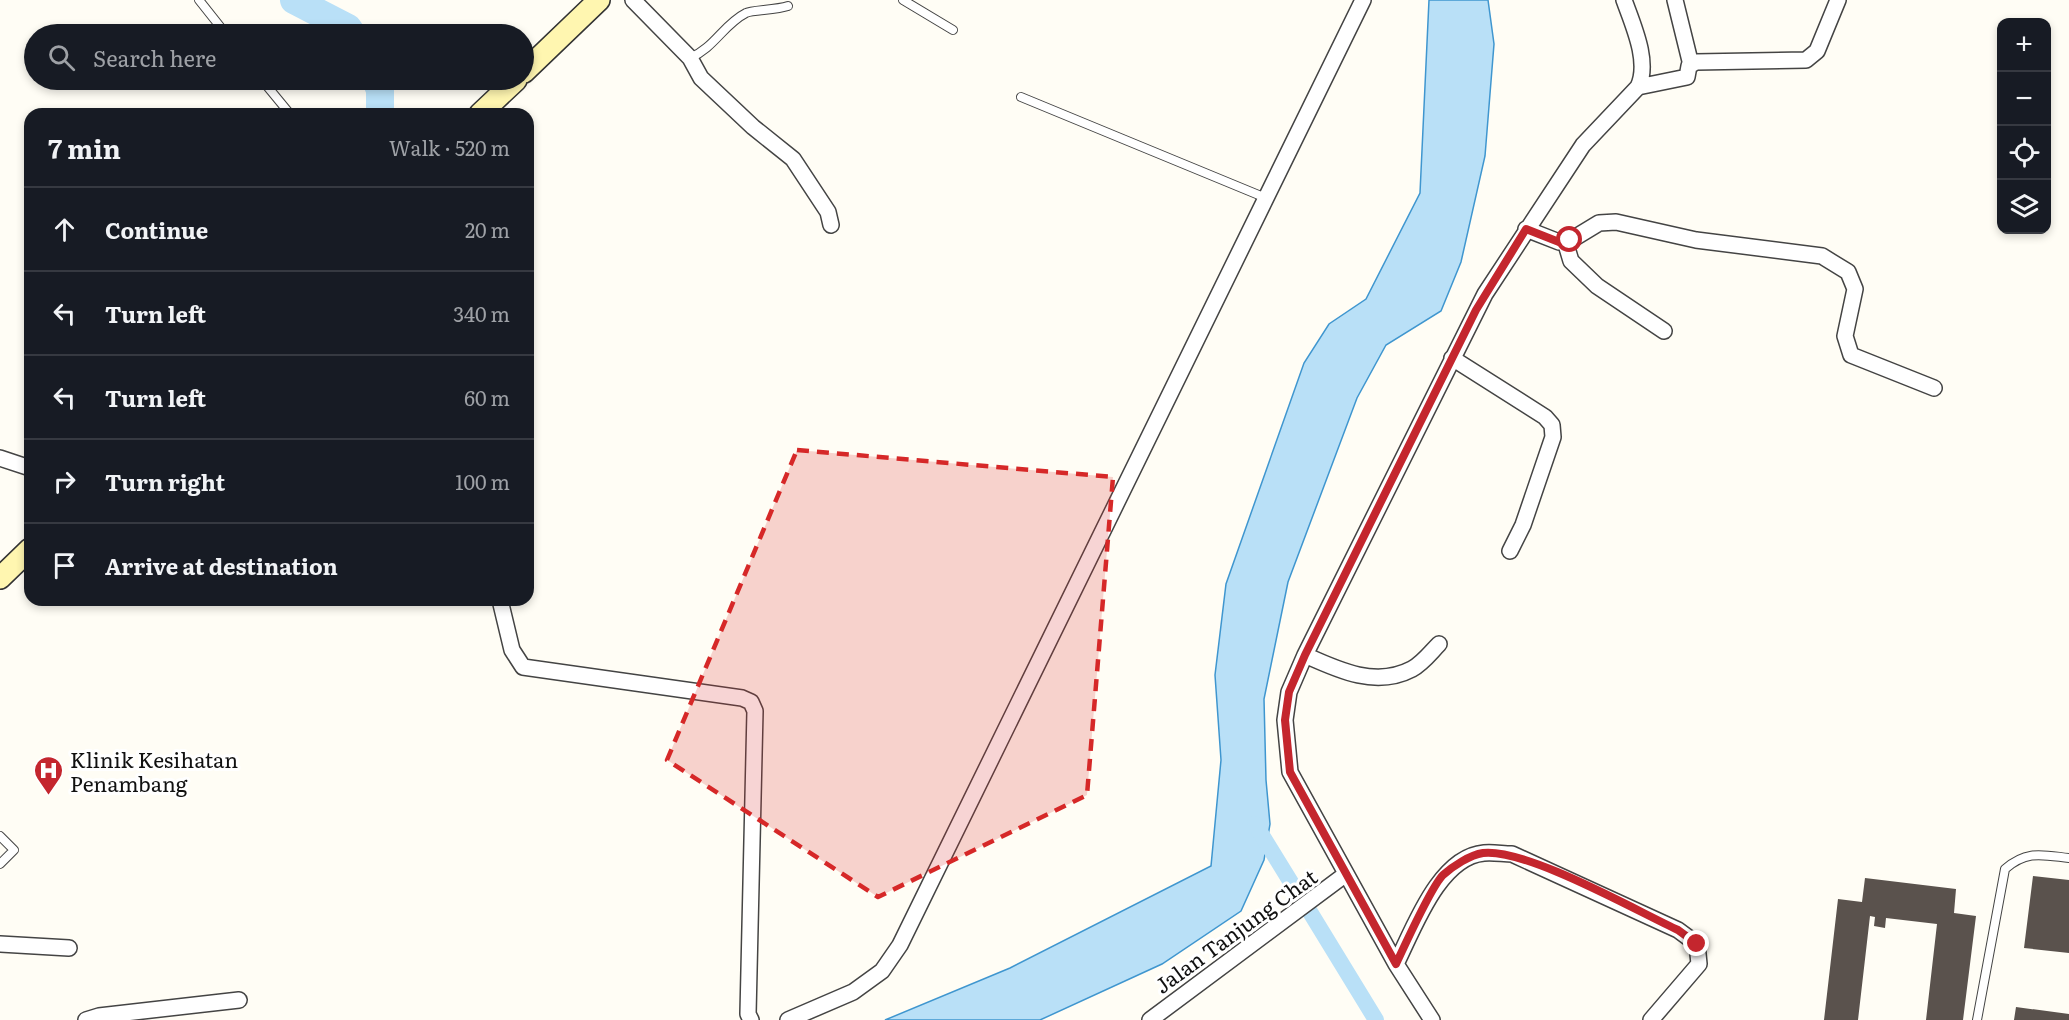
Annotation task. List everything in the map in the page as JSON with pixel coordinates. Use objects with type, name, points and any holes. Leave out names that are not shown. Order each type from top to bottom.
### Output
[{"type":"main road","points":[[534,62],[598,0]]},
{"type":"main road","points":[[486,108],[505,90]]},
{"type":"main road","points":[[0,578],[24,555]]},
{"type":"street","points":[[633,0],[690,58],[700,78],[753,127],[793,159],[828,212],[831,225]]},
{"type":"street","points":[[788,1020],[853,992],[882,971],[900,945],[1363,0]]},
{"type":"street","points":[[1432,1020],[1396,964],[1290,772],[1285,720],[1289,692],[1305,655],[1476,310],[1526,229],[1583,145],[1642,80],[1642,62],[1624,0]]},
{"type":"street","points":[[1638,87],[1687,77],[1691,65],[1675,0]]},
{"type":"street","points":[[1691,65],[1696,62],[1806,60],[1817,51],[1838,0]]},
{"type":"street","points":[[1526,229],[1565,241],[1607,222],[1696,240],[1822,256],[1848,272],[1855,289],[1845,336],[1851,355],[1934,388]]},
{"type":"street","points":[[1565,241],[1571,261],[1597,286],[1664,331]]},
{"type":"street","points":[[1452,358],[1545,417],[1552,425],[1553,437],[1526,514],[1510,551]]},
{"type":"street","points":[[0,458],[24,466]]},
{"type":"street","points":[[501,606],[512,650],[523,667],[742,698],[751,702],[755,711],[748,1014],[751,1020]]},
{"type":"street","points":[[1305,655],[1352,675],[1368,677],[1411,669],[1439,644]]},
{"type":"street","points":[[1396,964],[1442,876],[1469,857],[1483,853],[1512,854],[1678,930],[1697,944],[1699,964],[1652,1020]]},
{"type":"street","name":"Jalan Tanjung Chat","points":[[1150,1020],[1346,874]]},
{"type":"street","points":[[0,944],[69,948]]},
{"type":"street","points":[[86,1020],[99,1016],[239,1000]]},
{"type":"lane","points":[[199,0],[218,24]]},
{"type":"lane","points":[[903,0],[953,30]]},
{"type":"lane","points":[[690,58],[705,52],[744,14],[788,6]]},
{"type":"lane","points":[[270,90],[285,108]]},
{"type":"lane","points":[[1021,97],[1266,198]]},
{"type":"lane","points":[[0,836],[14,850],[0,864]]},
{"type":"lane","points":[[1977,1020],[2005,868],[2016,859],[2030,854],[2069,858]]},
{"type":"highlighted area","points":[[797,450],[1113,477],[1087,795],[878,897],[667,760]]},
{"type":"water","points":[[1429,0],[1488,0],[1494,44],[1485,156],[1461,262],[1441,311],[1386,345],[1357,398],[1288,582],[1264,699],[1266,780],[1270,824],[1264,860],[1241,911],[1162,964],[1040,1020],[885,1020],[1010,968],[1211,866],[1221,760],[1215,675],[1226,584],[1304,363],[1329,324],[1366,299],[1420,193]]},
{"type":"building","points":[[2033,876],[2069,880],[2069,953],[2024,948]]},
{"type":"building","points":[[1865,878],[1956,889],[1954,913],[1976,916],[1963,1020],[1926,1020],[1937,924],[1886,918],[1885,928],[1874,926],[1875,917],[1870,916],[1858,1020],[1824,1020],[1838,899],[1862,902]]},
{"type":"building","points":[[2016,1007],[2069,1014],[2069,1020],[2014,1020]]},
{"type":"waterway","points":[[294,0],[340,24]]},
{"type":"waterway","points":[[380,90],[380,108]]},
{"type":"waterway","points":[[1255,824],[1300,897]]},
{"type":"waterway","points":[[1310,912],[1376,1020]]},
{"type":"place","name":"Klinik Kesihatan Penambang","points":[[49,796]]},
{"type":"route","points":[[1570,240],[1559,242],[1526,229],[1476,310],[1299,667],[1289,692],[1285,720],[1290,772],[1396,964],[1442,876],[1469,857],[1483,853],[1512,854],[1539,864],[1678,930],[1697,944]]}]
